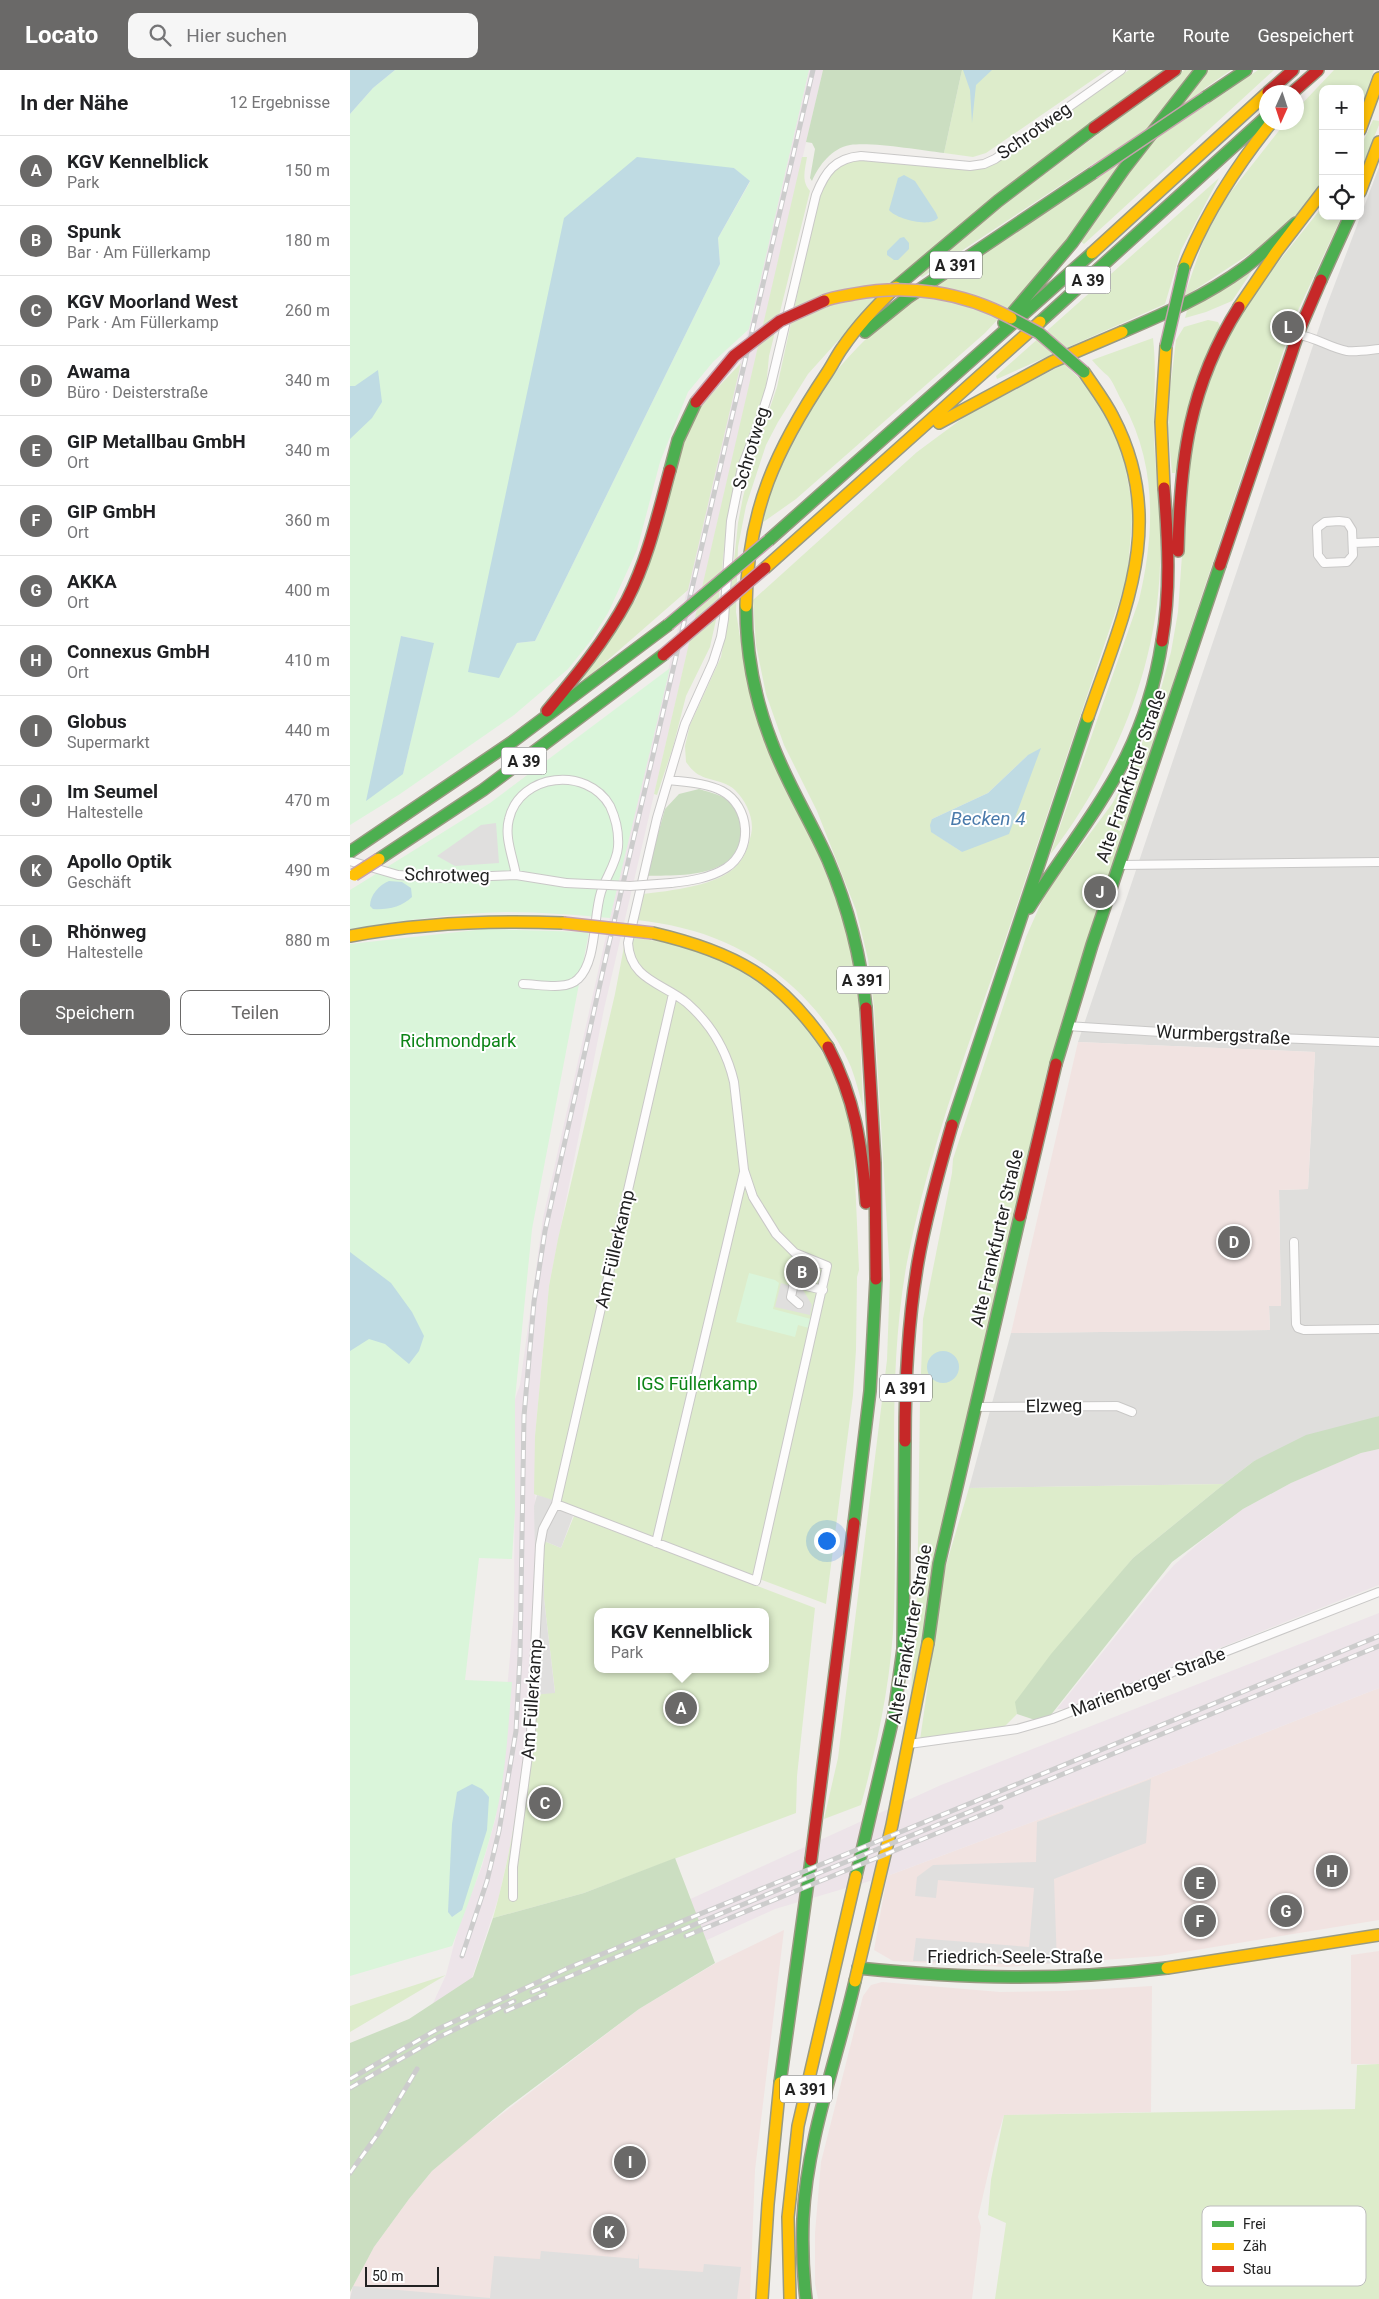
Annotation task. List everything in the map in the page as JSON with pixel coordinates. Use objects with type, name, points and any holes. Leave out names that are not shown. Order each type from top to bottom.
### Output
[{"type":"main road","points":[[830,369],[845,343],[869,316],[925,261],[1034,172],[1175,70]]},
{"type":"main road","points":[[960,373],[1072,243],[1124,169],[1201,70]]},
{"type":"main road","name":"A 391","points":[[772,2299],[770,2181],[791,2000],[856,1508],[874,1344],[877,1283],[873,1135],[866,1000],[857,947],[843,900],[830,864],[774,747],[751,670],[745,612],[746,572],[751,537],[773,462],[795,419],[830,369],[861,336],[907,298],[1246,70]]},
{"type":"main road","name":"A 39","points":[[1276,85],[1293,70]]},
{"type":"main road","points":[[1303,85],[1314,74]]},
{"type":"main road","points":[[1364,119],[1379,78]]},
{"type":"main road","name":"A 39","points":[[353,851],[531,729],[668,625],[769,540],[960,373],[1259,100]]},
{"type":"main road","name":"A 39","points":[[352,876],[483,790],[663,655],[908,442],[1259,123]]},
{"type":"main road","name":"A 391","points":[[790,2299],[788,2217],[798,2126],[894,1714],[903,1649],[905,1398],[911,1319],[918,1262],[931,1200],[956,1109],[1008,952],[1020,924],[1043,885],[1108,789],[1135,736],[1158,666],[1168,590],[1168,542],[1160,412],[1166,346],[1184,268],[1195,236],[1217,196],[1242,159],[1266,130]]},
{"type":"main road","points":[[1364,181],[1379,142]]},
{"type":"main road","points":[[1168,590],[1177,572],[1181,480],[1185,445],[1203,377],[1222,334],[1240,301],[1296,223],[1319,196]]},
{"type":"main road","name":"Alte Frankfurter Straße","points":[[806,2299],[802,2237],[807,2183],[825,2092],[858,1968],[909,1744],[925,1666],[939,1564],[1045,1110],[1067,1026],[1119,865],[1298,335],[1309,306],[1348,220]]},
{"type":"main road","points":[[908,442],[962,409],[1026,374],[1177,308],[1201,295],[1244,268],[1296,223]]},
{"type":"main road","points":[[531,729],[591,658],[627,599],[652,538],[666,476],[678,440],[696,402],[731,358],[775,323],[826,300],[881,289],[937,291],[992,306],[1042,334],[1084,372],[1113,416],[1127,448],[1139,499],[1139,550],[1133,584],[1008,952]]},
{"type":"main road","points":[[350,936],[396,928],[479,921],[563,923],[652,933],[705,946],[730,956],[754,970],[796,1004],[829,1048],[850,1096],[858,1124],[869,1249],[874,1344]]},
{"type":"main road","name":"Friedrich-Seele-Straße","points":[[858,1968],[974,1977],[1077,1977],[1207,1963],[1379,1935]]},
{"type":"main road","points":[[762,2299],[770,2181]]},
{"type":"street","name":"Schrotweg","points":[[350,861],[378,870],[407,875],[442,878],[516,875],[566,882],[630,886],[671,883],[701,878],[728,867],[740,852],[746,834],[744,818],[739,810],[722,791],[669,780],[685,724],[706,679],[719,643],[724,619],[731,521],[742,467],[765,407],[816,195],[825,175],[838,162],[849,157],[861,156],[970,166],[984,164],[995,159],[1121,70]]},
{"type":"street","points":[[1298,335],[1308,336],[1349,351],[1379,349]]},
{"type":"street","points":[[1325,522],[1347,522],[1352,530],[1354,543],[1353,555],[1348,562],[1324,563],[1318,555],[1317,528],[1325,522]]},
{"type":"street","points":[[1354,543],[1379,542]]},
{"type":"street","name":"Schrotweg","points":[[516,875],[508,835],[508,820],[515,805],[527,791],[545,782],[565,779],[592,787],[606,800],[617,826],[617,857],[600,894],[594,938],[586,967],[578,980],[570,984],[522,984]]},
{"type":"street","points":[[556,1504],[756,1581],[827,1266],[795,1253],[776,1234],[753,1197],[744,1170],[736,1090],[731,1068],[718,1040],[687,1003],[647,979],[636,969],[628,957],[628,943],[657,818],[669,780]]},
{"type":"street","points":[[1119,865],[1379,862]]},
{"type":"street","name":"Am Füllerkamp","points":[[513,1897],[512,1867],[531,1733],[540,1545],[543,1529],[556,1504],[674,994]]},
{"type":"street","name":"Wurmbergstraße","points":[[1067,1026],[1379,1042]]},
{"type":"street","points":[[656,1543],[744,1170]]},
{"type":"street","points":[[1294,1242],[1296,1324],[1298,1328],[1304,1330],[1379,1329]]},
{"type":"street","points":[[799,1304],[791,1297],[794,1283],[823,1290]]},
{"type":"street","name":"Elzweg","points":[[975,1408],[1117,1406],[1132,1412]]},
{"type":"street","name":"Marienberger Straße","points":[[909,1744],[1017,1729],[1052,1718],[1379,1592]]},
{"type":"shaded area","points":[[809,70],[823,70],[604,1009],[549,1286],[535,1436],[536,1599],[531,1695],[523,1771],[513,1834],[499,1896],[464,2002],[941,1785],[1379,1613],[1379,1688],[1132,1785],[887,1876],[775,1909],[450,2057],[423,2025],[446,1975],[459,1925],[482,1866],[496,1817],[514,1610],[515,1399],[520,1385],[543,1218],[610,918]]},
{"type":"shaded area","points":[[1379,167],[1379,1416],[1254,1461],[1224,1484],[969,1488],[1011,1333],[1270,1330],[1269,1306],[1281,1306],[1279,1190],[1308,1189],[1315,1052],[1078,1042],[1325,310],[1359,220],[1364,220],[1364,207]]},
{"type":"shaded area","points":[[496,823],[499,863],[455,866],[437,856],[481,825]]},
{"type":"shaded area","points":[[1078,1042],[1315,1052],[1308,1189],[1279,1190],[1281,1306],[1269,1306],[1270,1330],[1011,1333]]},
{"type":"shaded area","points":[[781,1283],[803,1290],[812,1305],[810,1315],[775,1307]]},
{"type":"shaded area","points":[[1379,1449],[1379,1585],[1065,1709],[1057,1709],[1155,1587],[1174,1565],[1199,1543],[1243,1509],[1291,1483],[1361,1453]]},
{"type":"shaded area","points":[[537,1495],[553,1500],[551,1506],[573,1516],[561,1548],[544,1541],[544,1599],[555,1693],[531,1695],[536,1599],[534,1506]]},
{"type":"shaded area","points":[[1379,1688],[1379,1920],[1159,1956],[1006,1967],[893,1961],[874,1950],[887,1876],[1132,1785]]},
{"type":"shaded area","points":[[1151,1779],[1146,1843],[1054,1879],[1057,1963],[1008,1964],[913,1961],[916,1938],[1029,1947],[1034,1888],[938,1880],[936,1898],[915,1896],[917,1877],[933,1865],[1036,1862],[1037,1822]]},
{"type":"shaded area","points":[[784,1930],[755,2170],[750,2299],[350,2299],[352,2288],[374,2247],[409,2199],[432,2171],[468,2140],[639,2009],[716,1963]]},
{"type":"shaded area","points":[[1379,1951],[1379,2064],[1351,2064],[1351,1955]]},
{"type":"shaded area","points":[[882,1982],[1000,1992],[1064,1991],[1152,1986],[1151,2112],[1004,2115],[995,2144],[978,2217],[981,2227],[972,2299],[818,2299],[815,2284],[815,2233],[821,2162],[863,1996],[871,1985]]},
{"type":"shaded area","points":[[541,2251],[638,2259],[639,2253],[639,2268],[703,2272],[704,2264],[741,2267],[737,2299],[350,2299],[353,2286],[490,2298],[494,2256],[540,2259]]},
{"type":"green space","points":[[395,70],[809,70],[749,329],[713,362],[688,392],[660,462],[637,550],[608,613],[589,643],[568,669],[514,715],[400,794],[350,825],[350,114],[373,88]],"holes":[[[734,168],[750,182],[718,238],[720,264],[535,641],[517,643]],[[401,636],[433,643],[403,774]]]},
{"type":"green space","points":[[823,70],[962,70],[944,153],[883,145],[850,145],[832,153],[818,169],[812,181],[810,178],[815,149],[812,143],[806,142]]},
{"type":"green space","points":[[962,70],[1107,70],[986,153],[973,157],[944,153]]},
{"type":"green space","points":[[1129,70],[1168,70],[872,306],[808,374],[766,445],[746,506],[738,547],[736,612],[747,680],[842,913],[853,960],[859,1007],[863,1107],[851,1067],[838,1042],[804,997],[783,978],[760,961],[735,947],[709,936],[660,923],[637,920],[642,894],[694,886],[720,877],[731,871],[741,860],[747,850],[751,835],[751,817],[739,794],[726,784],[705,778],[695,772],[686,762],[685,746],[690,725],[721,657],[728,618],[738,523],[743,497],[755,452],[777,387],[819,195],[827,177],[840,165],[852,160],[969,169],[986,168],[995,164]]},
{"type":"green space","points":[[1184,70],[1194,70],[1068,238],[1014,302],[985,333],[796,499],[762,523],[779,467],[791,441],[820,392],[857,348],[878,328],[1099,160],[922,277],[918,275],[975,226]]},
{"type":"green space","points":[[1208,70],[1231,70],[1204,89],[1204,107],[1258,70],[1274,70],[1084,244],[1080,241],[1129,171]]},
{"type":"green space","points":[[1334,70],[1374,70],[1364,100],[1364,85],[1320,85]]},
{"type":"green space","points":[[1319,86],[1319,185],[1298,213],[1254,251],[1184,297],[1204,239],[1226,198],[1279,130],[1304,130],[1304,102]]},
{"type":"green space","points":[[1373,120],[1379,121],[1364,162],[1364,139]]},
{"type":"green space","points":[[802,157],[807,157],[805,183],[810,191],[769,356],[766,388],[744,449],[728,513],[717,615],[710,647],[686,696],[673,747],[657,795],[654,794]]},
{"type":"green space","points":[[1219,178],[1181,250],[1165,304],[997,379],[996,376]]},
{"type":"green space","points":[[1319,211],[1319,220],[1340,220],[1294,319],[1121,843],[1082,955],[1047,1070],[933,1567],[920,1668],[912,1703],[910,1702],[917,1612],[923,1319],[952,1173],[953,1159],[1026,937],[1042,901],[1056,879],[1112,804],[1131,768],[1153,718],[1171,652],[1178,612],[1186,498],[1192,444],[1201,398],[1244,305]]},
{"type":"green space","points":[[1252,271],[1232,301],[1206,312],[1185,318],[1188,307]]},
{"type":"green space","points":[[1208,320],[1218,322],[1220,326],[1175,473],[1172,473],[1168,428],[1176,340],[1184,327]]},
{"type":"green space","points":[[1153,338],[1155,363],[1154,440],[1160,518],[1160,565],[1157,604],[1150,643],[1128,719],[1112,755],[1073,823],[1050,855],[1139,600],[1148,550],[1150,499],[1142,450],[1134,426],[1112,382],[1092,360]]},
{"type":"green space","points":[[741,363],[688,590],[578,686],[636,599],[659,529],[685,431],[702,404]]},
{"type":"green space","points":[[1064,364],[1098,396],[1122,450],[1133,509],[1127,579],[963,1059],[926,1180],[907,1262],[897,1349],[894,1437],[894,1612],[887,1685],[873,1757],[861,1805],[824,1819],[838,1758],[887,1360],[890,1276],[874,1007],[868,959],[856,910],[817,811],[784,745],[766,694],[756,645],[753,600],[917,452],[967,415]],"holes":[[[1028,755],[962,852],[932,832],[932,819],[988,793]]]},
{"type":"green space","points":[[670,668],[610,918],[506,912],[428,918],[350,929],[350,890],[490,803]]},
{"type":"green space","points":[[699,789],[726,799],[738,812],[742,829],[741,838],[734,854],[722,865],[704,872],[685,875],[646,876],[665,809],[679,794]]},
{"type":"green space","name":"Richmondpark","points":[[485,929],[589,932],[532,1229],[515,1399],[515,1511],[512,1559],[479,1558],[465,1680],[512,1682],[504,1768],[499,1802],[491,1835],[452,1946],[350,1976],[350,944]]},
{"type":"green space","name":"IGS Füllerkamp","points":[[626,936],[679,945],[736,965],[761,980],[805,1022],[835,1075],[844,1101],[854,1155],[859,1270],[857,1277],[853,1395],[826,1604],[534,1494],[535,1436],[549,1286],[558,1239],[615,994]]},
{"type":"green space","points":[[749,1273],[775,1280],[779,1283],[773,1309],[811,1319],[809,1328],[798,1325],[795,1337],[736,1322]]},
{"type":"green space","points":[[1379,1416],[1379,1449],[1361,1453],[1291,1483],[1243,1509],[1172,1562],[1050,1716],[1035,1720],[1017,1714],[1015,1702],[1051,1654],[1133,1558],[1254,1461],[1306,1435]]},
{"type":"green space","points":[[1224,1484],[1133,1558],[1016,1702],[1017,1714],[1004,1727],[920,1740],[944,1572],[969,1488]]},
{"type":"green space","points":[[574,1516],[815,1608],[797,1776],[796,1813],[584,1893],[493,1918],[512,1835],[531,1695],[555,1692],[544,1599],[544,1541],[561,1548]]},
{"type":"green space","points":[[675,1858],[715,1963],[639,2009],[507,2108],[432,2171],[374,2247],[350,2292],[350,2043],[409,2019],[473,1977],[493,1918],[584,1893]]},
{"type":"green space","points":[[446,1975],[350,2032],[350,2006]]},
{"type":"green space","points":[[1379,2064],[1379,2299],[995,2299],[1006,2223],[988,2215],[991,2180],[1004,2115],[1355,2109],[1357,2065]]},
{"type":"water","points":[[350,70],[395,70],[373,88],[350,114]]},
{"type":"water","points":[[963,70],[992,70],[976,85],[972,123],[970,90]]},
{"type":"water","points":[[637,157],[734,168],[750,181],[718,238],[720,264],[535,641],[517,643],[499,678],[468,672],[564,218]]},
{"type":"water","points":[[904,175],[915,181],[936,213],[938,218],[934,221],[913,221],[898,216],[889,210],[898,178]]},
{"type":"water","points":[[904,237],[909,243],[909,249],[898,260],[894,260],[887,255],[887,251],[900,238]]},
{"type":"water","points":[[378,370],[382,402],[372,418],[350,439],[350,386],[355,386]]},
{"type":"water","points":[[401,636],[434,643],[403,774],[366,801]]},
{"type":"water","name":"Becken 4","points":[[1041,748],[1009,834],[962,852],[931,832],[930,825],[932,819],[988,793],[1028,755]]},
{"type":"water","points":[[389,881],[402,882],[411,888],[412,897],[394,907],[373,909],[370,906],[370,902],[373,894]]},
{"type":"water","points":[[350,1252],[391,1283],[412,1312],[424,1336],[419,1351],[409,1364],[385,1344],[369,1339],[350,1351]]},
{"type":"water","points":[[943,1351],[949,1352],[954,1356],[958,1361],[958,1373],[954,1378],[949,1382],[943,1383],[937,1382],[932,1378],[928,1373],[927,1367],[928,1361],[932,1356],[937,1352]]},
{"type":"water","points":[[472,1784],[482,1789],[489,1797],[487,1830],[462,1910],[452,1917],[448,1912],[452,1824],[457,1792]]},
{"type":"railway","points":[[462,1956],[487,1881],[499,1831],[516,1731],[520,1656],[524,1416],[534,1302],[545,1231],[608,948],[813,70]]},
{"type":"railway","points":[[350,2079],[438,2029],[568,1968],[1379,1636]]},
{"type":"railway","points":[[532,1992],[826,1870],[1379,1646]]},
{"type":"railway","points":[[686,1936],[1001,1807]]},
{"type":"railway","points":[[506,2011],[545,1994]]},
{"type":"railway","points":[[350,2088],[439,2037],[514,2001]]},
{"type":"railway","points":[[350,2173],[380,2131],[417,2069]]},
{"type":"traffic: fast","points":[[1004,323],[1072,243],[1124,169],[1201,70]]},
{"type":"traffic: fast","points":[[1206,97],[1246,70]]},
{"type":"traffic: fast","points":[[1093,173],[1206,97]]},
{"type":"traffic: fast","points":[[1040,322],[1259,123]]},
{"type":"traffic: fast","points":[[896,287],[998,201],[1094,128]]},
{"type":"traffic: fast","points":[[865,332],[907,298],[1093,173]]},
{"type":"traffic: fast","points":[[1321,280],[1348,220]]},
{"type":"traffic: fast","points":[[1122,332],[1184,304],[1230,278],[1257,258],[1296,223]]},
{"type":"traffic: fast","points":[[769,540],[1092,253]]},
{"type":"traffic: fast","points":[[1166,346],[1184,268]]},
{"type":"traffic: fast","points":[[1011,318],[1039,333],[1084,372]]},
{"type":"traffic: fast","points":[[670,470],[678,440],[696,402]]},
{"type":"traffic: fast","points":[[668,625],[769,540]]},
{"type":"traffic: fast","points":[[1056,1064],[1092,945],[1220,565]]},
{"type":"traffic: fast","points":[[746,606],[750,659],[756,693],[766,727],[778,758],[828,860],[842,896],[853,932],[866,1008]]},
{"type":"traffic: fast","points":[[350,852],[512,742],[668,625]]},
{"type":"traffic: fast","points":[[1029,908],[1092,815],[1126,757],[1149,700],[1162,641]]},
{"type":"traffic: fast","points":[[379,859],[483,790],[663,655]]},
{"type":"traffic: fast","points":[[952,1125],[1088,717]]},
{"type":"traffic: fast","points":[[928,1643],[939,1564],[1020,1216]]},
{"type":"traffic: fast","points":[[854,1523],[870,1391],[876,1279]]},
{"type":"traffic: fast","points":[[856,1876],[894,1714],[903,1649],[905,1441]]},
{"type":"traffic: fast","points":[[780,2083],[811,1860]]},
{"type":"traffic: fast","points":[[858,1968],[897,1972],[1012,1977],[1089,1975],[1167,1968]]},
{"type":"traffic: fast","points":[[806,2299],[803,2269],[803,2219],[810,2159],[816,2129],[855,1981]]},
{"type":"traffic: slow","points":[[1364,119],[1379,78]]},
{"type":"traffic: slow","points":[[1092,253],[1259,100]]},
{"type":"traffic: slow","points":[[1184,268],[1211,210],[1245,157],[1266,130]]},
{"type":"traffic: slow","points":[[1364,181],[1379,142]]},
{"type":"traffic: slow","points":[[1239,307],[1277,251],[1319,196]]},
{"type":"traffic: slow","points":[[746,606],[752,540],[768,482],[779,455],[793,428],[841,350],[861,323],[896,287]]},
{"type":"traffic: slow","points":[[824,301],[831,298],[874,291],[915,290],[954,296],[993,309],[1011,318]]},
{"type":"traffic: slow","points":[[765,568],[1040,322]]},
{"type":"traffic: slow","points":[[939,423],[1052,362],[1122,332]]},
{"type":"traffic: slow","points":[[1164,488],[1161,422],[1166,346]]},
{"type":"traffic: slow","points":[[1084,372],[1110,411],[1129,456],[1138,494],[1139,532],[1135,568],[1126,605],[1088,717]]},
{"type":"traffic: slow","points":[[354,875],[379,859]]},
{"type":"traffic: slow","points":[[350,936],[430,925],[509,922],[563,923]]},
{"type":"traffic: slow","points":[[563,923],[653,933]]},
{"type":"traffic: slow","points":[[653,933],[708,949],[732,959],[753,971],[792,1002],[828,1047]]},
{"type":"traffic: slow","points":[[855,1981],[892,1825],[928,1643]]},
{"type":"traffic: slow","points":[[790,2299],[788,2217],[798,2126],[856,1876]]},
{"type":"traffic: slow","points":[[1167,1968],[1379,1935]]},
{"type":"traffic: slow","points":[[762,2299],[768,2204],[780,2083]]},
{"type":"traffic: jam","points":[[1094,128],[1175,70]]},
{"type":"traffic: jam","points":[[1276,85],[1293,70]]},
{"type":"traffic: jam","points":[[1301,85],[1318,70]]},
{"type":"traffic: jam","points":[[1220,565],[1299,331],[1321,280]]},
{"type":"traffic: jam","points":[[696,402],[734,356],[780,321],[824,301]]},
{"type":"traffic: jam","points":[[1178,551],[1181,486],[1190,424],[1209,366],[1222,336],[1239,307]]},
{"type":"traffic: jam","points":[[547,711],[600,644],[627,600],[647,552],[670,470]]},
{"type":"traffic: jam","points":[[1162,641],[1168,583],[1164,488]]},
{"type":"traffic: jam","points":[[663,655],[765,568]]},
{"type":"traffic: jam","points":[[866,1008],[875,1163],[876,1279]]},
{"type":"traffic: jam","points":[[828,1047],[845,1085],[856,1123],[866,1203]]},
{"type":"traffic: jam","points":[[1020,1216],[1056,1064]]},
{"type":"traffic: jam","points":[[905,1441],[908,1351],[915,1284],[929,1210],[952,1125]]},
{"type":"traffic: jam","points":[[811,1860],[854,1523]]},
{"type":"place","name":"Rhönweg","points":[[1288,327]]},
{"type":"place","name":"Im Seumel","points":[[1100,892]]},
{"type":"place","name":"Awama","points":[[1234,1242]]},
{"type":"place","name":"Spunk","points":[[802,1272]]},
{"type":"place","name":"KGV Kennelblick","points":[[681,1708]]},
{"type":"place","name":"KGV Moorland West","points":[[545,1803]]},
{"type":"place","name":"Connexus GmbH","points":[[1332,1871]]},
{"type":"place","name":"GIP Metallbau GmbH","points":[[1200,1883]]},
{"type":"place","name":"AKKA","points":[[1286,1911]]},
{"type":"place","name":"GIP GmbH","points":[[1200,1921]]},
{"type":"place","name":"Globus","points":[[630,2162]]},
{"type":"place","name":"Apollo Optik","points":[[609,2232]]}]
